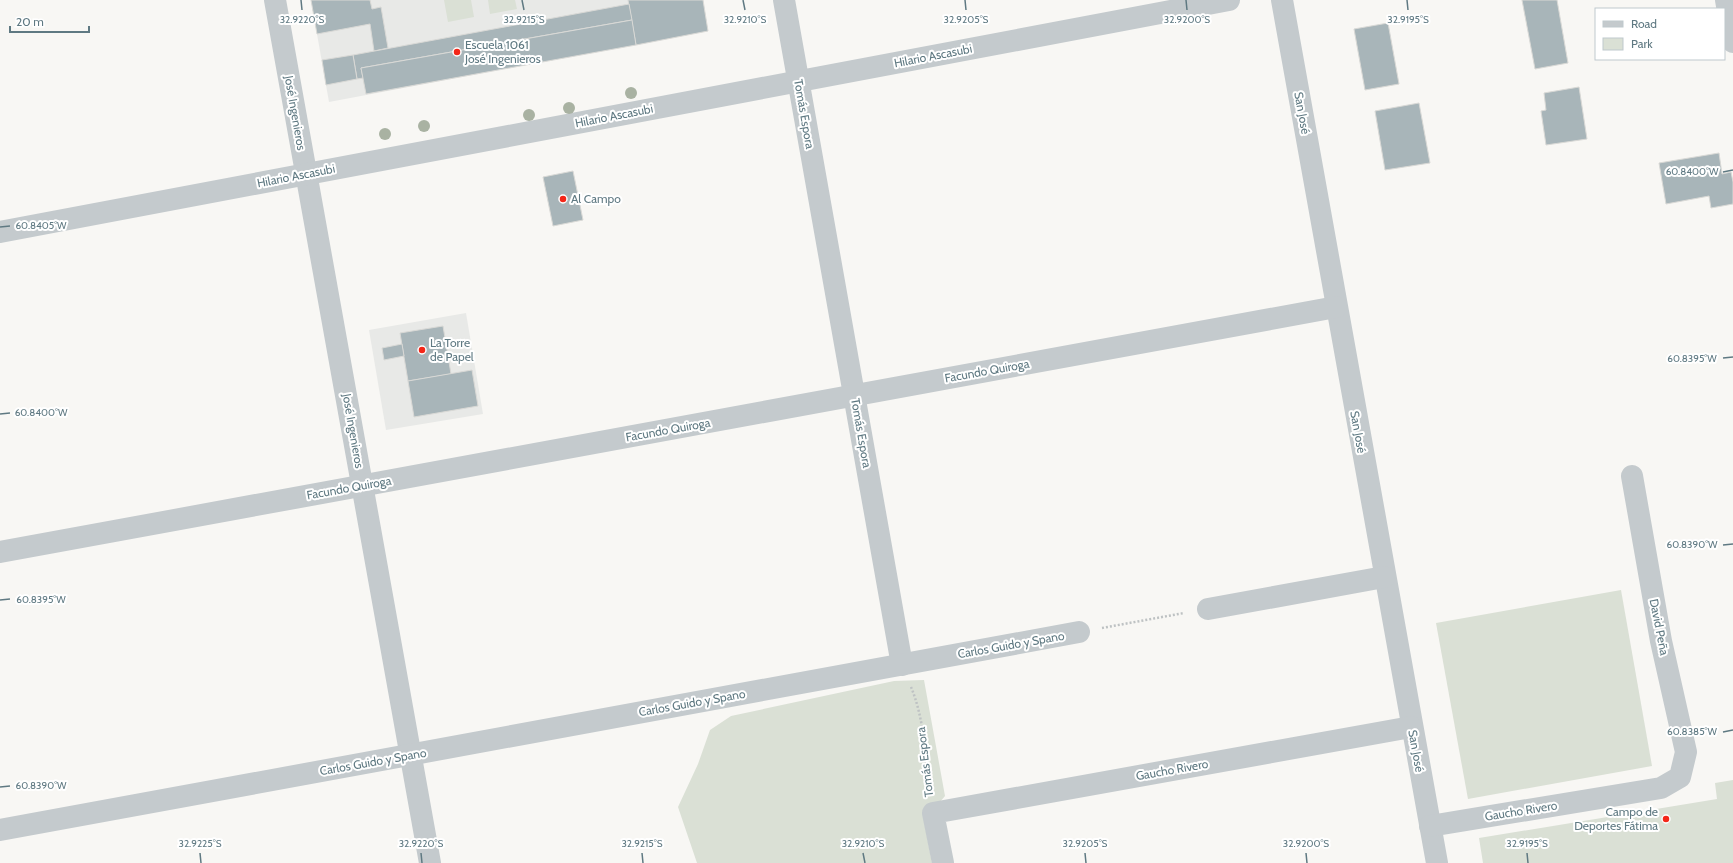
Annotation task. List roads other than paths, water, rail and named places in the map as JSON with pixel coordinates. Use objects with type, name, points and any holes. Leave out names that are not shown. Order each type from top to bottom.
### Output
[{"type":"street","name":"José Ingenieros","points":[[275,0],[430,863]]},
{"type":"street","name":"Tomás Espora","points":[[784,0],[902,665]]},
{"type":"street","name":"Hilario Ascasubi","points":[[0,232],[1229,0]]},
{"type":"street","name":"San José","points":[[1282,0],[1436,863]]},
{"type":"street","points":[[1726,0],[1733,42]]},
{"type":"street","name":"Facundo Quiroga","points":[[0,552],[1336,307]]},
{"type":"street","name":"David Peña","points":[[1632,476],[1660,641],[1686,752],[1680,777]]},
{"type":"street","points":[[1208,609],[1384,576]]},
{"type":"street","name":"Carlos Guido y Spano","points":[[0,830],[1079,632]]},
{"type":"street","name":"Gaucho Rivero","points":[[933,813],[1412,727]]},
{"type":"street","name":"Gaucho Rivero","points":[[1430,826],[1661,788],[1680,777]]},
{"type":"street","name":"Tomás Espora","points":[[933,813],[943,863]]},
{"type":"place","name":"Escuela 1061 José Ingenieros","points":[[457,52]]},
{"type":"place","name":"Al Campo","points":[[563,199]]},
{"type":"place","name":"La Torre de Papel","points":[[422,350]]},
{"type":"place","name":"Campo de Deportes Fátima","points":[[1666,819]]}]
